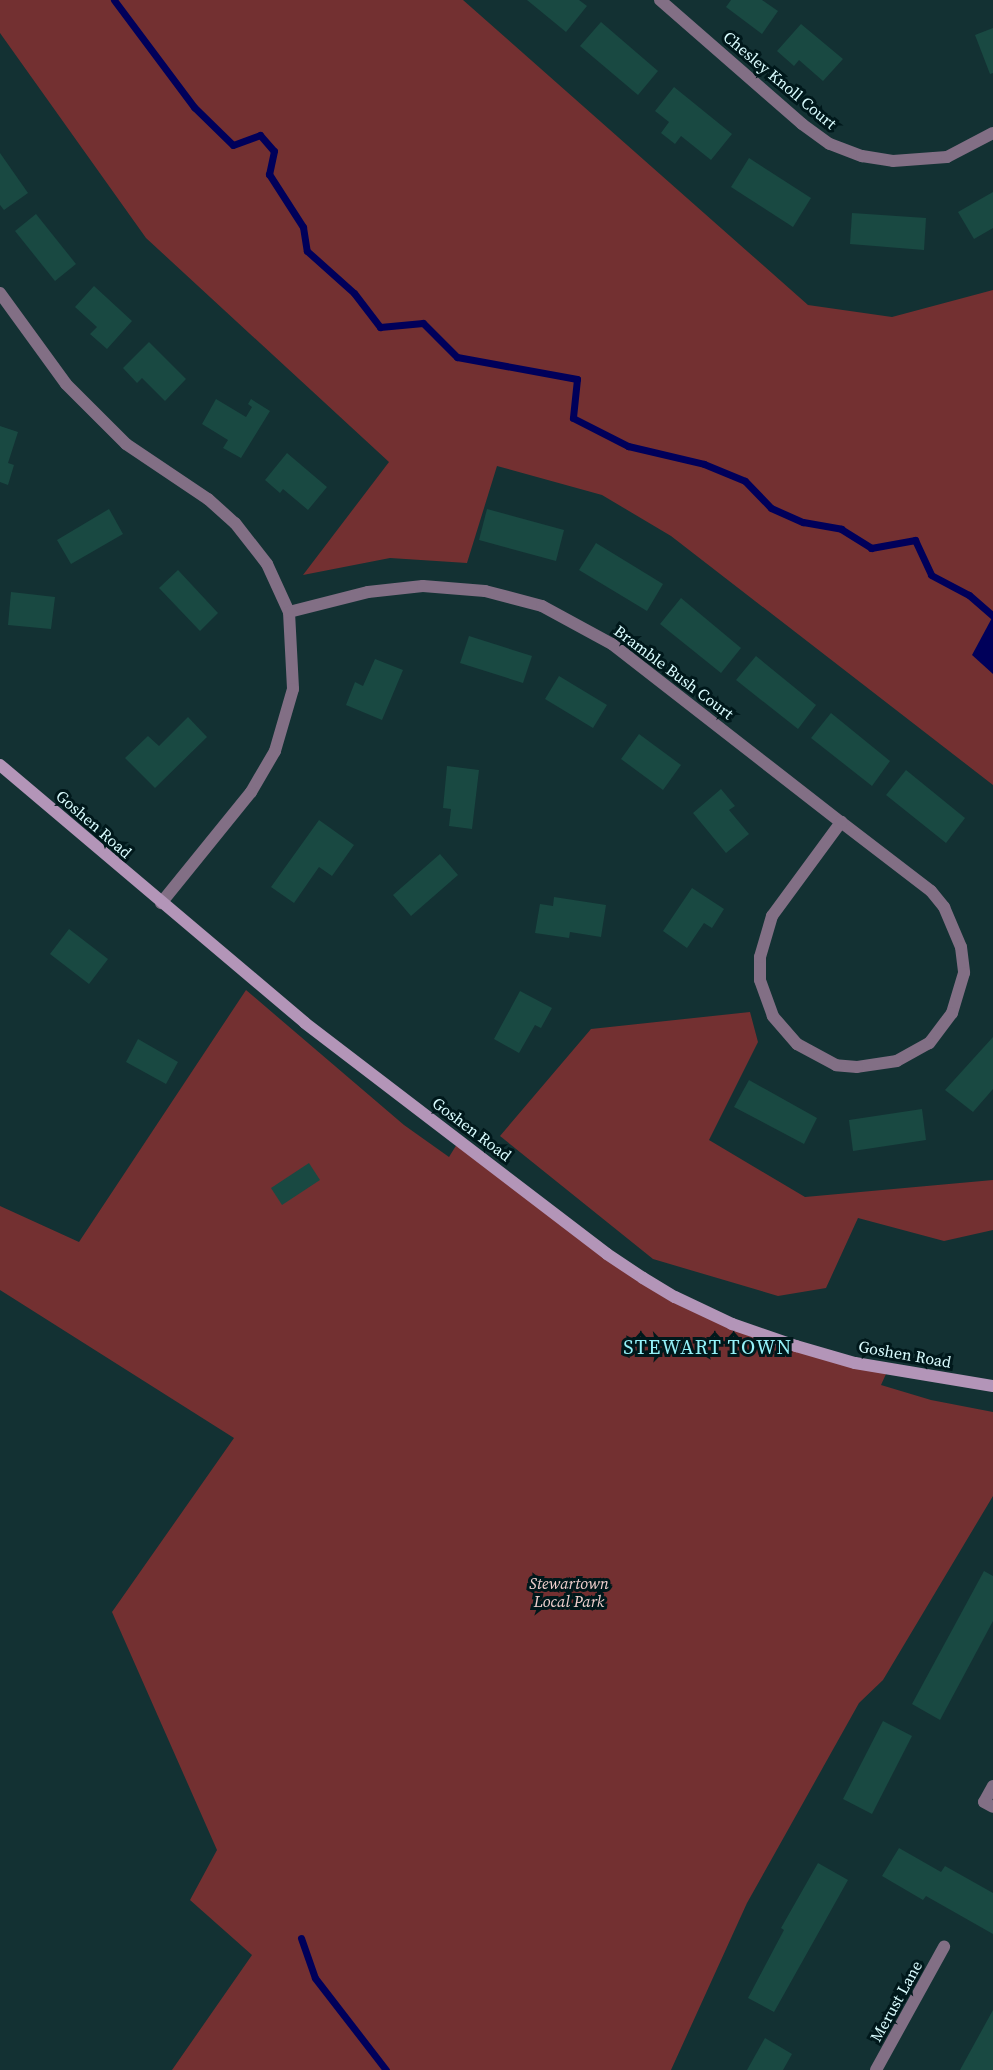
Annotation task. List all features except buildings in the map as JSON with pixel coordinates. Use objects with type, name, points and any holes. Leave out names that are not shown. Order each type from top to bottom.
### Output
[{"type":"street","name":"Chesley Knoll Court","points":[[660,0],[802,124],[830,144],[862,156],[893,161],[946,157],[993,134]]},
{"type":"street","points":[[0,293],[66,384],[126,444],[208,499],[235,524],[267,564],[290,612],[293,689],[275,751],[251,792],[160,903]]},
{"type":"street","name":"Bramble Bush Court","points":[[290,612],[368,592],[423,586],[484,591],[542,606],[612,644],[931,891],[944,907],[961,947],[964,973],[952,1013],[929,1043],[897,1061],[856,1067],[836,1065],[797,1044],[773,1016],[760,980],[760,957],[772,916],[841,822]]},
{"type":"street","name":"Goshen Road","points":[[0,765],[160,903],[305,1023],[607,1254],[675,1297],[732,1324],[845,1360],[993,1386]]},
{"type":"street","points":[[993,1786],[984,1802],[993,1807]]},
{"type":"street","name":"Merust Lane","points":[[876,2070],[944,1947]]},
{"type":"green space","points":[[0,0],[463,0],[808,305],[892,317],[993,290],[993,785],[671,536],[602,495],[497,466],[467,563],[390,558],[303,575],[389,462],[146,238],[0,33]]},
{"type":"green space","name":"Stewartown Local Park","points":[[246,990],[404,1125],[449,1157],[457,1144],[651,1286],[716,1320],[886,1374],[881,1385],[931,1400],[993,1412],[993,1496],[883,1680],[859,1703],[747,1903],[671,2070],[172,2070],[252,1955],[190,1900],[217,1850],[112,1612],[234,1438],[0,1290],[0,1206],[79,1242]]},
{"type":"green space","points":[[750,1012],[758,1042],[709,1140],[805,1197],[993,1180],[993,1230],[944,1241],[858,1218],[826,1288],[778,1296],[653,1259],[500,1136],[591,1029]]},
{"type":"shaded area","points":[[993,616],[993,674],[972,655]]},
{"type":"waterway","points":[[114,0],[194,107],[233,145],[260,135],[274,151],[269,174],[303,227],[307,251],[354,293],[380,327],[423,323],[457,357],[577,379],[573,418],[628,446],[704,464],[745,481],[771,508],[803,522],[841,529],[871,548],[915,540],[931,575],[969,595],[993,616]]},
{"type":"waterway","points":[[301,1938],[315,1978],[386,2070]]},
{"type":"district","name":"STEWART TOWN","points":[[708,1347]]}]
